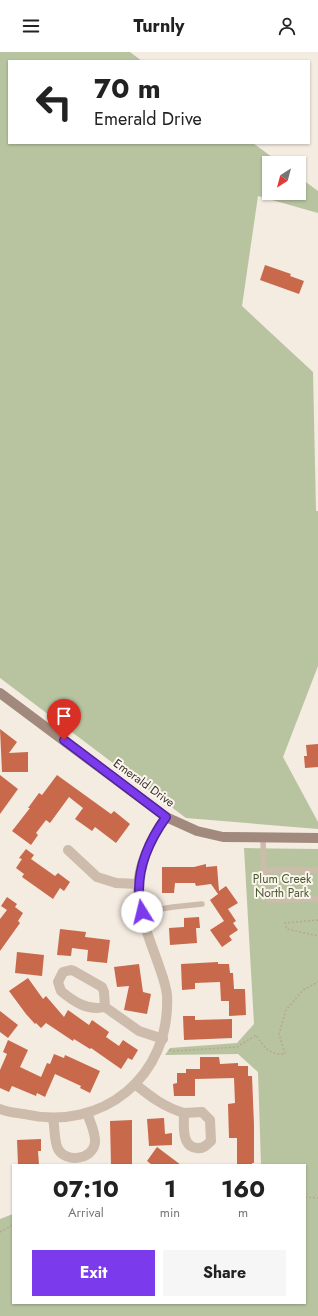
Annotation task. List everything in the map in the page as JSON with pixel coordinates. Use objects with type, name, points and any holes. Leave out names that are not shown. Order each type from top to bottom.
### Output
[{"type":"street","name":"Emerald Drive","points":[[0,693],[166,817],[197,831],[223,837],[318,838]]},
{"type":"street","points":[[0,1109],[30,1116],[53,1118],[87,1113],[106,1106],[135,1084],[150,1066],[161,1042],[166,1022],[166,993],[142,912],[138,884],[144,858],[158,828],[166,817]]},
{"type":"street","points":[[68,850],[97,877],[116,883],[138,884]]},
{"type":"street","points":[[71,970],[74,971],[102,987],[104,992],[105,1007],[97,1009],[86,1007],[60,991],[58,982],[62,972],[71,970]]},
{"type":"street","points":[[105,1007],[138,1031],[161,1042]]},
{"type":"street","points":[[135,1084],[159,1103],[173,1110],[184,1113]]},
{"type":"street","points":[[53,1118],[57,1148],[65,1156],[76,1158],[90,1152],[95,1142],[87,1113]]},
{"type":"lane","points":[[263,837],[264,894],[269,900],[318,899]]},
{"type":"lane","points":[[264,870],[318,870]]},
{"type":"lane","points":[[142,912],[202,904]]},
{"type":"path","points":[[318,920],[285,923],[287,929],[318,936]]},
{"type":"path","points":[[161,1042],[173,1051],[237,1047],[256,1035],[264,1047],[275,1054],[285,1054],[280,1034],[286,1010],[303,990],[318,982]]},
{"type":"path","points":[[306,1197],[318,1198]]},
{"type":"path","points":[[0,1232],[12,1226]]},
{"type":"green space","points":[[0,52],[130,52],[141,60],[8,60],[8,144],[254,144],[271,156],[262,156],[262,197],[258,196],[242,306],[313,372],[316,511],[318,511],[318,666],[283,757],[318,822],[318,829],[186,818],[0,678]]},
{"type":"green space","points":[[306,182],[318,191],[318,213],[272,200],[306,200]]},
{"type":"green space","name":"Plum Creek North Park","points":[[244,848],[318,849],[318,1316],[0,1316],[0,1219],[12,1214],[12,1304],[306,1304],[306,1164],[261,1164],[258,1072],[238,1054],[165,1055],[170,1048],[237,1043],[254,1024]]},
{"type":"building","points":[[265,265],[291,274],[290,276],[304,281],[299,294],[260,280]]},
{"type":"building","points":[[0,729],[17,742],[9,753],[28,752],[28,772],[2,772]]},
{"type":"building","points":[[318,744],[318,767],[305,768],[304,756],[307,756],[306,745]]},
{"type":"building","points":[[0,775],[18,789],[0,814]]},
{"type":"building","points":[[57,775],[111,814],[114,811],[130,824],[116,843],[95,827],[92,831],[75,819],[83,808],[69,797],[50,823],[46,820],[36,833],[38,835],[31,845],[12,831],[30,808],[28,808],[39,793],[42,795]]},
{"type":"building","points":[[26,849],[34,855],[31,859],[55,876],[58,873],[70,882],[64,891],[60,888],[53,899],[22,877],[24,874],[16,868],[22,859],[19,858]]},
{"type":"building","points":[[206,864],[206,867],[217,866],[219,891],[226,886],[238,903],[228,909],[236,921],[233,923],[238,930],[229,936],[232,940],[222,947],[210,930],[224,921],[210,900],[218,894],[211,884],[196,886],[195,883],[175,883],[174,893],[162,893],[162,867],[194,867]]},
{"type":"building","points":[[7,897],[17,904],[15,907],[23,913],[18,921],[20,923],[0,951],[0,919],[7,910],[1,906]]},
{"type":"building","points":[[199,917],[200,928],[196,928],[197,943],[170,945],[169,928],[184,927],[184,918]]},
{"type":"building","points":[[60,929],[86,932],[85,937],[110,940],[107,963],[87,961],[88,950],[72,948],[71,956],[57,955]]},
{"type":"building","points":[[17,952],[44,955],[42,976],[15,973]]},
{"type":"building","points":[[218,962],[218,964],[229,964],[230,973],[233,973],[234,989],[245,989],[246,1015],[229,1016],[229,1001],[221,1001],[220,982],[195,983],[195,989],[182,990],[181,964]]},
{"type":"building","points":[[139,964],[143,992],[151,994],[147,1014],[124,1010],[129,986],[117,987],[114,967]]},
{"type":"building","points":[[28,978],[43,999],[46,996],[64,1017],[68,1010],[89,1025],[92,1020],[109,1032],[106,1037],[119,1046],[123,1040],[138,1050],[132,1060],[128,1058],[121,1069],[91,1048],[90,1049],[74,1039],[73,1041],[46,1023],[41,1028],[36,1023],[35,1024],[9,991]]},
{"type":"building","points":[[0,1011],[18,1025],[8,1038],[0,1032]]},
{"type":"building","points":[[183,1016],[195,1016],[195,1020],[232,1019],[232,1038],[184,1040]]},
{"type":"building","points":[[8,1040],[28,1050],[20,1067],[41,1077],[47,1063],[50,1064],[54,1054],[64,1058],[65,1055],[100,1071],[90,1093],[80,1088],[81,1086],[55,1074],[45,1097],[37,1093],[36,1096],[12,1086],[9,1092],[0,1088],[0,1070],[7,1054],[3,1052]]},
{"type":"building","points":[[200,1057],[219,1057],[220,1064],[238,1063],[238,1066],[248,1066],[248,1076],[252,1076],[254,1163],[237,1164],[237,1138],[229,1138],[228,1104],[235,1103],[234,1078],[195,1079],[195,1096],[174,1096],[173,1084],[177,1083],[177,1073],[186,1073],[186,1069],[200,1069]]},
{"type":"building","points":[[164,1118],[165,1134],[172,1133],[172,1145],[149,1146],[147,1119]]},
{"type":"building","points":[[132,1120],[132,1164],[111,1164],[110,1121]]},
{"type":"building","points":[[41,1139],[41,1151],[38,1151],[39,1164],[18,1164],[17,1140]]},
{"type":"building","points":[[157,1147],[180,1164],[151,1164],[147,1161]]},
{"type":"route","points":[[64,740],[166,817],[158,828],[144,858],[138,884],[142,912]]}]
